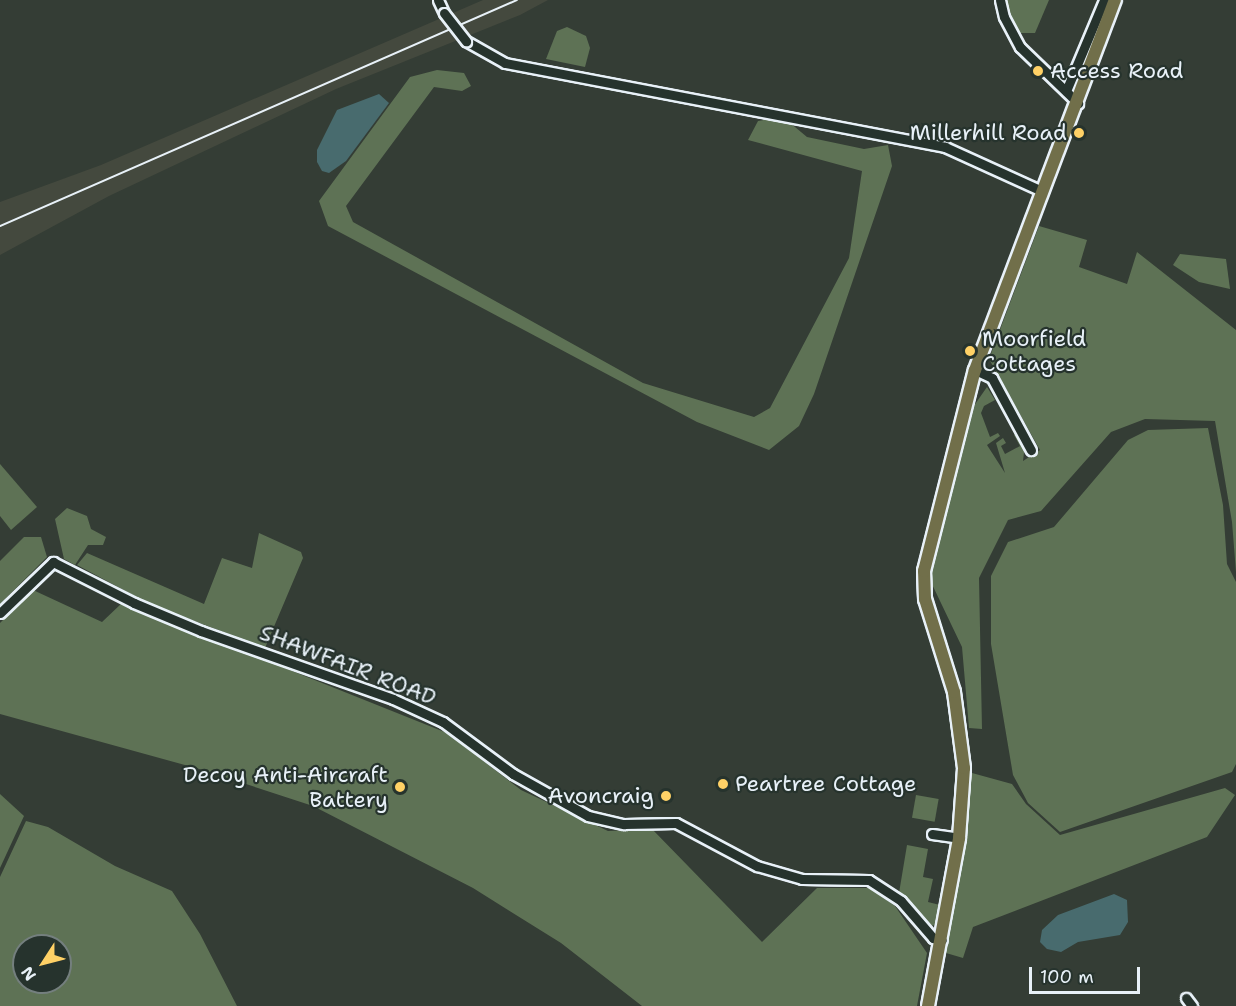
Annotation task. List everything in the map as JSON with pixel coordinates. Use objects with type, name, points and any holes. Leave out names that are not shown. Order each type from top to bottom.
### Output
[{"type":"main road","points":[[928,1006],[959,838],[963,749],[954,692],[925,599],[924,571],[975,370],[1040,190],[1059,153],[1078,103],[1114,0]]},
{"type":"street","points":[[438,0],[444,13],[466,41],[505,63],[945,147],[1040,190]]},
{"type":"street","points":[[1000,0],[1012,36],[1078,103]]},
{"type":"street","points":[[1066,91],[1104,0]]},
{"type":"street","points":[[975,370],[992,378],[1031,450]]},
{"type":"street","name":"SHAWFAIR ROAD","points":[[0,613],[53,562],[134,603],[201,631],[393,699],[443,722],[513,774],[588,816],[624,824],[676,823],[758,866],[792,877],[869,880],[901,901],[933,938],[942,940]]},
{"type":"street","points":[[932,834],[959,838]]},
{"type":"shaded area","points":[[483,0],[548,0],[520,15],[336,89],[109,196],[0,255],[0,202],[101,165]]},
{"type":"green space","points":[[1003,0],[1049,0],[1035,33],[1016,33]]},
{"type":"green space","points":[[567,27],[586,36],[590,48],[585,67],[546,59],[557,31]]},
{"type":"green space","points":[[437,70],[464,73],[471,86],[462,91],[434,87],[346,206],[353,222],[643,383],[754,417],[770,408],[849,258],[862,171],[748,140],[758,121],[783,117],[807,137],[864,149],[888,145],[892,166],[814,394],[799,426],[769,450],[697,422],[328,226],[319,201],[410,77]]},
{"type":"green space","points":[[1039,226],[1087,240],[1079,267],[1127,284],[1137,252],[1236,330],[1236,572],[1232,522],[1215,421],[1145,419],[1111,432],[1041,511],[1008,520],[979,578],[982,729],[969,728],[962,647],[929,578],[971,410],[987,387],[995,400],[984,406],[981,413],[990,437],[998,433],[1000,436],[987,445],[1005,473],[996,443],[1003,438],[1006,443],[1001,446],[1005,454],[1020,446],[1014,435],[1018,432],[1025,444],[1023,461],[1040,450],[989,359]]},
{"type":"green space","points":[[1180,254],[1226,259],[1230,289],[1199,282],[1173,265]]},
{"type":"green space","points":[[1208,428],[1223,505],[1227,564],[1236,582],[1236,764],[1232,772],[1060,832],[1028,803],[1013,775],[991,644],[991,576],[1008,542],[1054,527],[1128,440],[1148,430]]},
{"type":"green space","points":[[0,464],[37,507],[11,530],[0,516]]},
{"type":"green space","points":[[67,508],[87,516],[91,529],[106,537],[103,545],[88,545],[75,565],[64,559],[55,519]]},
{"type":"green space","points":[[259,533],[301,552],[303,558],[265,648],[150,604],[77,565],[87,553],[204,604],[222,558],[252,568]]},
{"type":"green space","points":[[24,537],[41,537],[47,557],[0,604],[0,561]]},
{"type":"green space","points":[[33,590],[102,622],[122,603],[447,733],[521,790],[608,831],[652,829],[762,942],[817,888],[871,888],[895,906],[927,953],[917,1006],[642,1006],[561,943],[473,888],[313,806],[203,770],[0,714],[0,623]]},
{"type":"green space","points":[[972,773],[1012,784],[1026,804],[1060,835],[1225,788],[1235,795],[1207,837],[973,927],[963,958],[946,953]]},
{"type":"green space","points":[[0,794],[24,816],[0,868]]},
{"type":"green space","points":[[916,795],[939,799],[935,822],[912,818]]},
{"type":"green space","points":[[26,821],[48,827],[115,866],[172,891],[200,934],[237,1006],[0,1006],[0,877]]},
{"type":"green space","points":[[907,845],[928,849],[923,877],[933,879],[928,902],[940,905],[936,925],[928,926],[899,893]]},
{"type":"water","points":[[379,94],[389,103],[346,161],[329,173],[322,171],[317,162],[317,150],[337,110]]},
{"type":"water","points":[[1114,894],[1127,900],[1128,922],[1120,935],[1078,942],[1061,952],[1047,949],[1040,942],[1042,930],[1058,915]]},
{"type":"railway","points":[[0,226],[517,0]]},
{"type":"place","name":"Access Road","points":[[1038,71]]},
{"type":"place","name":"Millerhill Road","points":[[1079,133]]},
{"type":"place","name":"Moorfield Cottages","points":[[970,351]]},
{"type":"place","name":"Peartree Cottage","points":[[723,784]]},
{"type":"place","name":"Decoy Anti-Aircraft Battery","points":[[400,787]]},
{"type":"place","name":"Avoncraig","points":[[666,796]]}]
